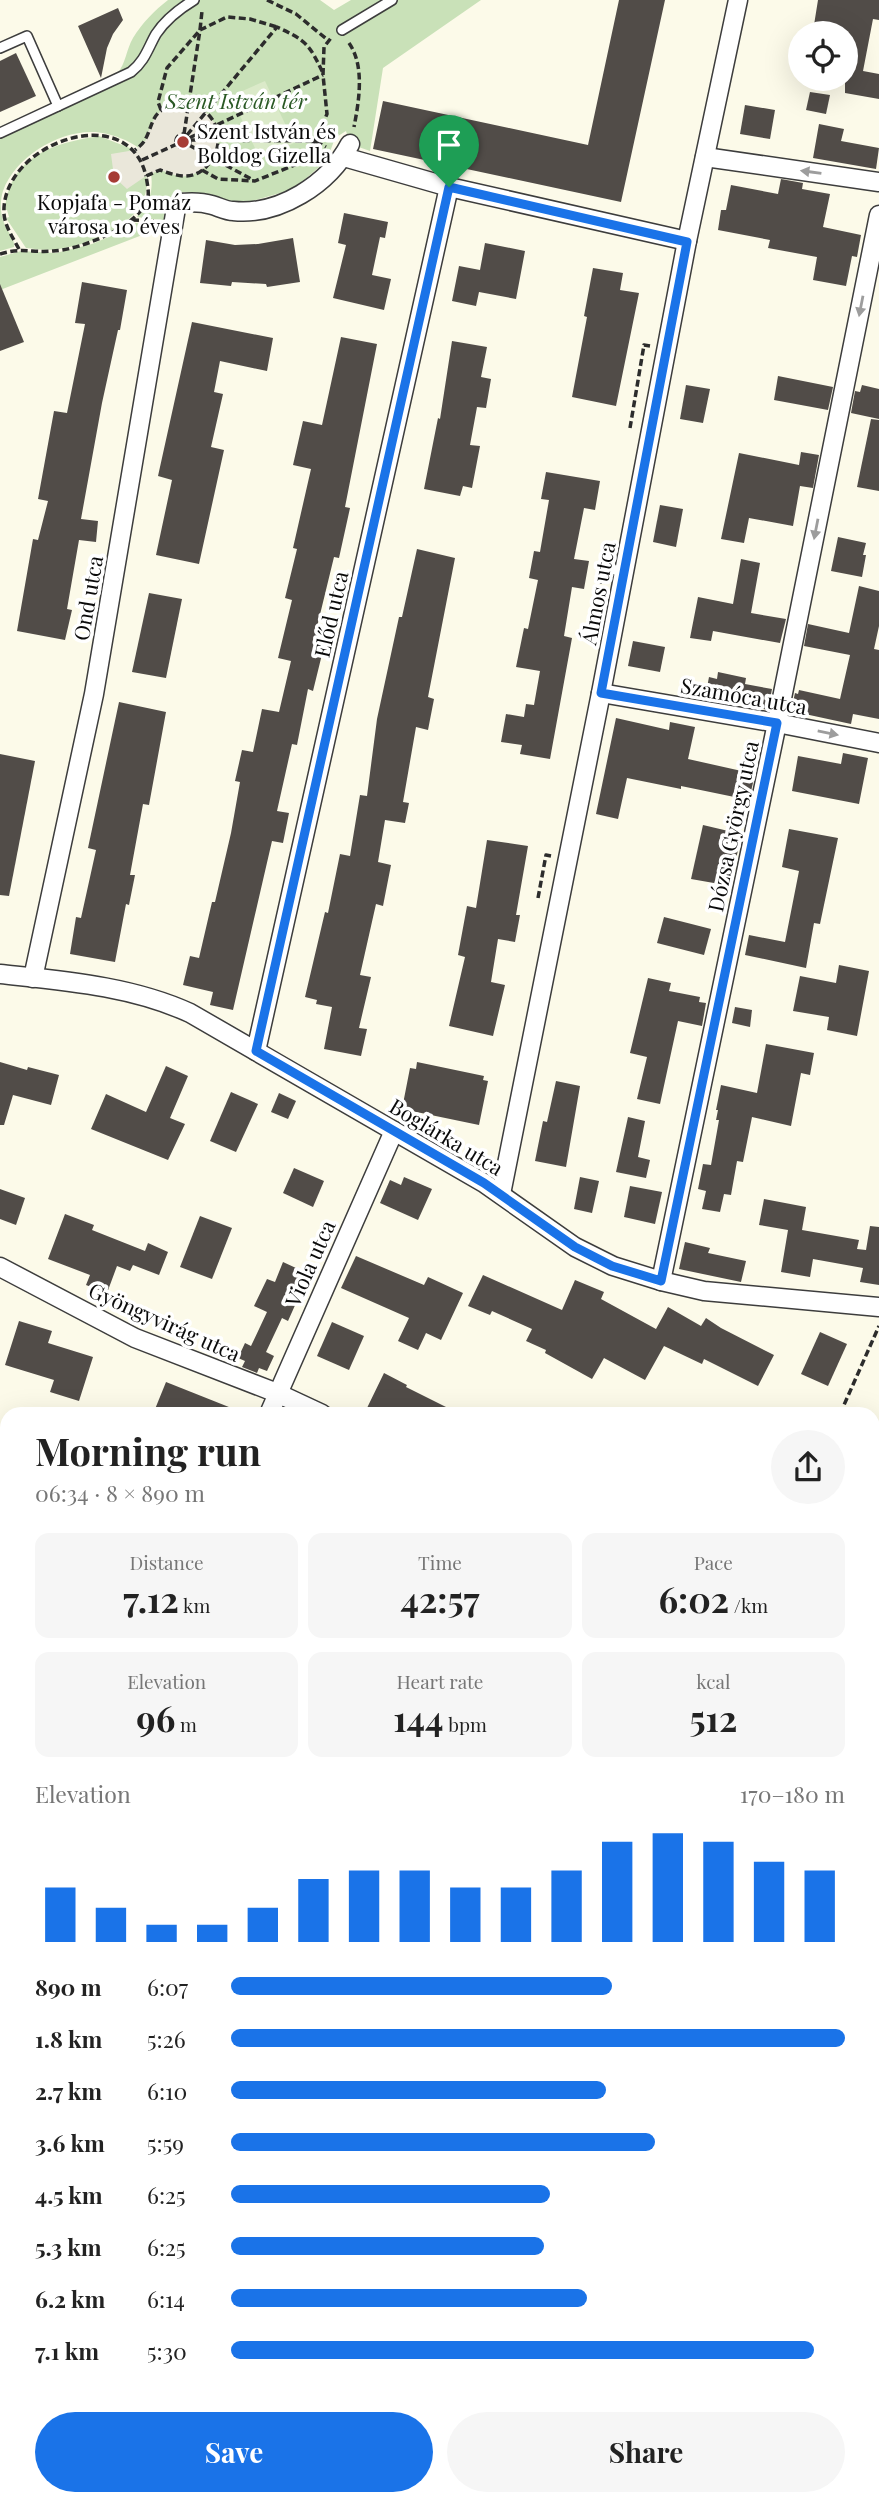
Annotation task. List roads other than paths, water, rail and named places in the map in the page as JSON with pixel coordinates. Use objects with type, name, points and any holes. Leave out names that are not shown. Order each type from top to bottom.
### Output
[{"type":"street","name":"Álmos utca","points":[[501,1194],[687,242],[738,0]]},
{"type":"street","name":"Ond utca","points":[[33,978],[94,694],[173,223],[180,203],[210,204],[231,211],[258,211],[284,204],[310,188],[347,150],[449,187]]},
{"type":"street","points":[[705,157],[879,181]]},
{"type":"street","points":[[449,187],[687,242]]},
{"type":"street","name":"Előd utca","points":[[256,1051],[449,187]]},
{"type":"street","name":"Dózsa György utca","points":[[661,1281],[879,215]]},
{"type":"street","name":"Szamóca utca","points":[[601,693],[879,743]]},
{"type":"street","name":"Boglárka utca","points":[[0,974],[118,990],[161,1000],[190,1013],[501,1194],[575,1247],[612,1266],[704,1291],[879,1307]]},
{"type":"street","name":"Viola utca","points":[[272,1407],[394,1131]]},
{"type":"street","name":"Gyöngyvirág utca","points":[[0,1267],[135,1338],[307,1407]]},
{"type":"lane","points":[[0,133],[131,72],[140,65],[162,26],[194,0]]},
{"type":"lane","points":[[344,33],[391,0]]},
{"type":"lane","points":[[0,48],[26,36],[58,106]]},
{"type":"lane","points":[[603,567],[624,572]]},
{"type":"place","name":"Szent István és Boldog Gizella","points":[[183,142]]},
{"type":"place","name":"Kopjafa - Pomáz városa 10 éves","points":[[114,177]]},
{"type":"park label","name":"Szent István tér","points":[[236,100]]}]
